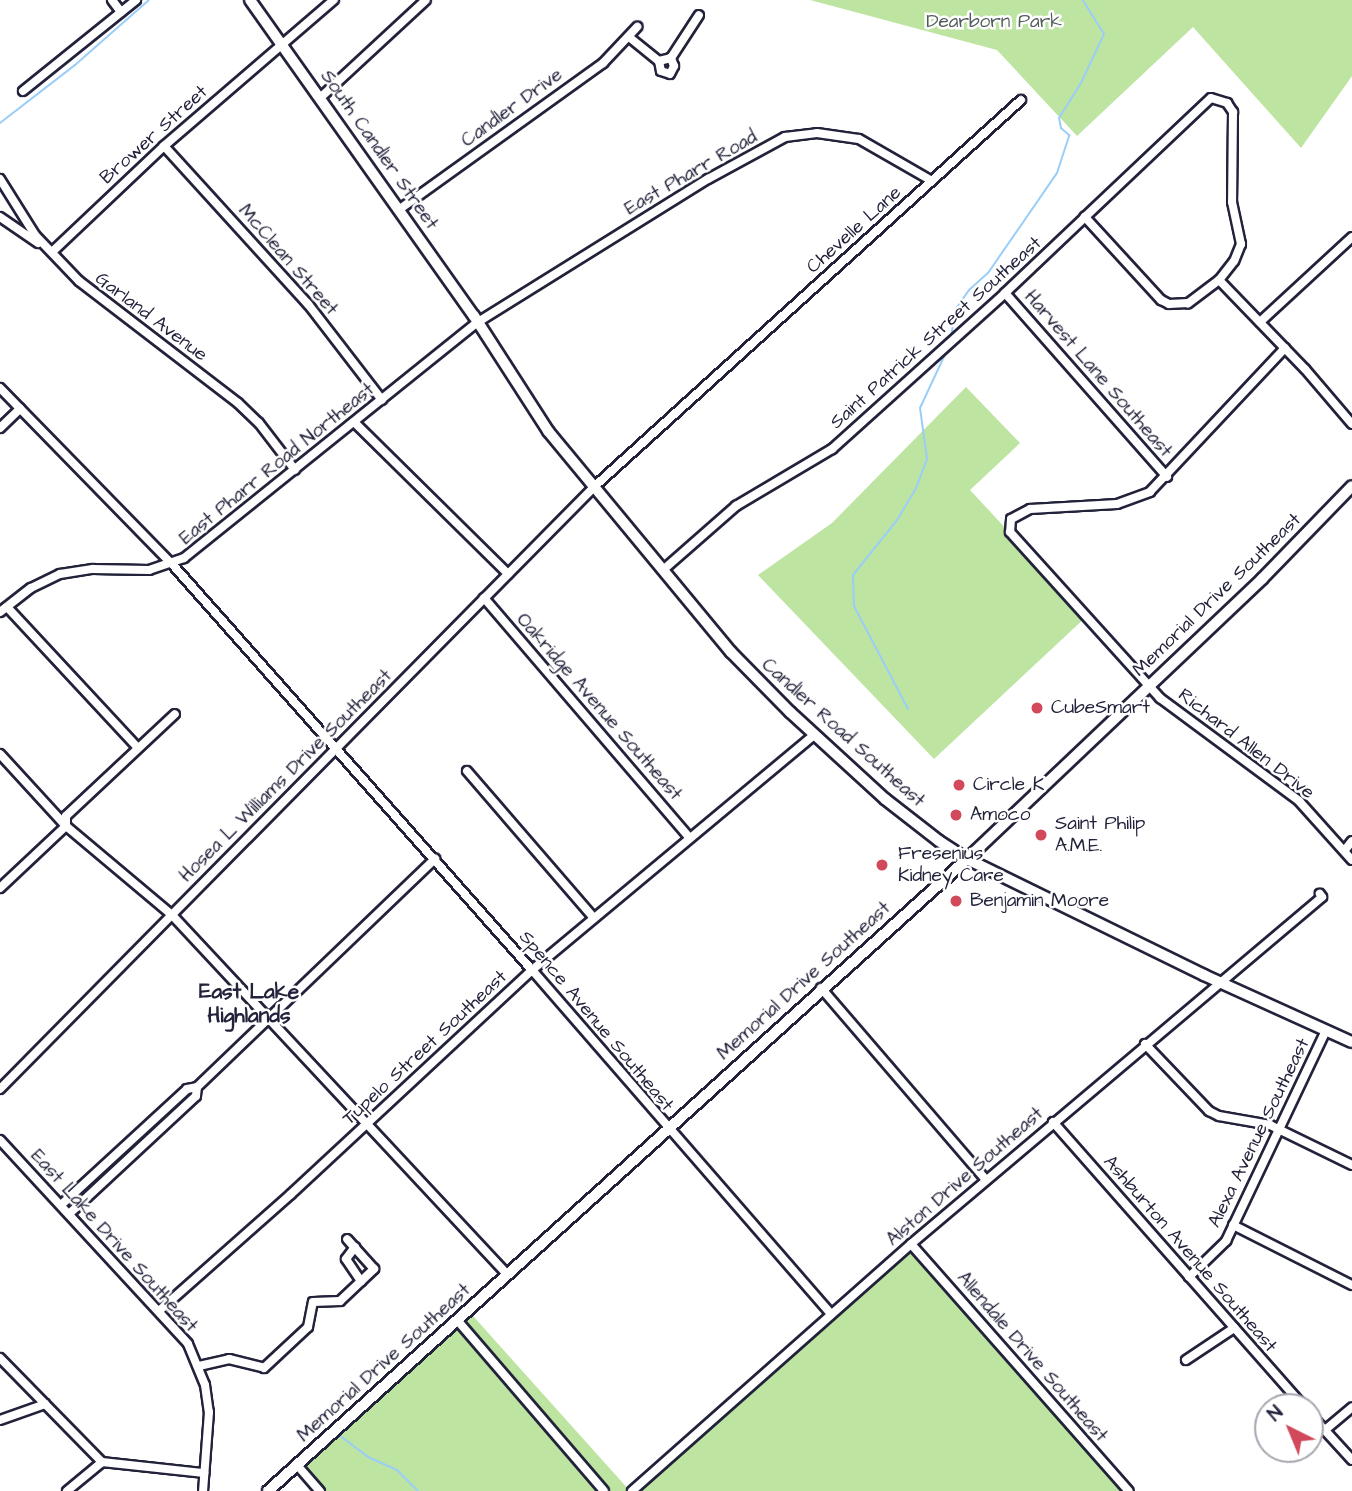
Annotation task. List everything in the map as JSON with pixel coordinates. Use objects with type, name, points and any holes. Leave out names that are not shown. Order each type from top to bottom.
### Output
[{"type":"main road","name":"South Candler Street","points":[[250,0],[400,209],[478,322],[548,431],[595,486]]},
{"type":"main road","name":"Candler Road Southeast","points":[[595,486],[731,652],[885,799],[939,841],[967,859],[1219,982],[1352,1042]]},
{"type":"main road","name":"Memorial Drive Southeast","points":[[268,1491],[821,988],[967,859],[1262,579],[1352,486]]},
{"type":"street","points":[[111,0],[121,12]]},
{"type":"street","points":[[23,91],[136,0]]},
{"type":"street","name":"Brower Street","points":[[52,253],[164,146],[334,0]]},
{"type":"street","points":[[320,98],[426,0]]},
{"type":"street","points":[[659,61],[671,58],[699,15]]},
{"type":"street","name":"Candler Drive","points":[[400,209],[603,63],[637,27]]},
{"type":"street","points":[[629,37],[659,61],[660,71],[670,74],[674,66],[671,58]]},
{"type":"street","name":"Saint Patrick Street Southeast","points":[[664,569],[736,506],[832,449],[1005,293],[1211,98],[1227,103],[1233,113],[1232,202],[1241,244],[1234,261],[1219,280]]},
{"type":"street","name":"Chevelle Lane","points":[[595,486],[1021,100]]},
{"type":"street","name":"East Pharr Road","points":[[478,322],[708,179],[785,137],[817,134],[859,139],[932,181]]},
{"type":"street","name":"McClean Street","points":[[164,146],[308,304],[382,400]]},
{"type":"street","name":"Garland Avenue","points":[[0,179],[28,225],[52,253],[102,301],[238,403],[259,423],[295,470]]},
{"type":"street","points":[[0,217],[52,253]]},
{"type":"street","points":[[1085,217],[1161,300],[1169,304],[1188,303],[1219,280],[1285,348],[1352,424]]},
{"type":"street","points":[[1260,322],[1352,237]]},
{"type":"street","name":"Harvest Lane Southeast","points":[[1005,293],[1167,477]]},
{"type":"street","name":"East Pharr Road Northeast","points":[[4,609],[32,588],[60,575],[93,569],[149,570],[172,564],[203,546],[478,322]]},
{"type":"street","points":[[1167,477],[1285,348]]},
{"type":"street","name":"Spence Avenue Southeast","points":[[0,388],[172,564],[435,859],[831,1314]]},
{"type":"street","points":[[0,428],[20,409]]},
{"type":"street","points":[[355,423],[508,575]]},
{"type":"street","name":"Richard Allen Drive","points":[[1167,477],[1150,492],[1129,502],[1104,506],[1039,507],[1022,511],[1012,519],[1010,532],[1151,684],[1160,698],[1299,801],[1352,860]]},
{"type":"street","name":"Hosea L Williams Drive Southeast","points":[[0,1089],[595,486]]},
{"type":"street","name":"Oakridge Avenue Southeast","points":[[484,598],[689,837]]},
{"type":"street","points":[[4,609],[138,748]]},
{"type":"street","points":[[0,888],[66,826],[66,816],[175,714]]},
{"type":"street","name":"Tupelo Street Southeast","points":[[160,1310],[532,970],[815,734]]},
{"type":"street","points":[[0,754],[66,826],[172,915],[507,1274]]},
{"type":"street","points":[[467,771],[594,918]]},
{"type":"street","points":[[1345,850],[1352,841]]},
{"type":"street","points":[[61,1205],[187,1088],[197,1087],[435,859]]},
{"type":"street","name":"Alston Drive Southeast","points":[[632,1491],[911,1244],[1052,1122],[1322,897],[1320,894]]},
{"type":"street","points":[[821,988],[986,1180]]},
{"type":"street","name":"Alexa Avenue Southeast","points":[[1189,1277],[1218,1251],[1233,1225],[1326,1030]]},
{"type":"street","points":[[1145,1044],[1209,1111],[1230,1118],[1259,1121],[1352,1165]]},
{"type":"street","points":[[69,1214],[196,1096],[197,1087]]},
{"type":"street","name":"Ashburton Avenue Southeast","points":[[1052,1122],[1292,1393]]},
{"type":"street","name":"East Lake Drive Southeast","points":[[0,1140],[160,1310],[188,1344],[199,1367],[209,1412],[203,1491]]},
{"type":"street","points":[[1233,1225],[1352,1285]]},
{"type":"street","points":[[199,1367],[229,1359],[264,1368],[308,1327],[313,1302],[340,1301],[374,1269],[347,1239]]},
{"type":"street","name":"Allendale Drive Southeast","points":[[911,1244],[1129,1491]]},
{"type":"street","points":[[355,1247],[346,1259],[361,1281]]},
{"type":"street","points":[[457,1320],[604,1491]]},
{"type":"street","points":[[1186,1360],[1234,1328]]},
{"type":"street","points":[[0,1357],[102,1462],[204,1473]]},
{"type":"street","points":[[0,1420],[45,1404]]},
{"type":"street","points":[[1352,1407],[1325,1430],[1352,1460]]},
{"type":"street","points":[[67,1491],[102,1462]]},
{"type":"street","points":[[297,1465],[320,1491]]},
{"type":"green space","name":"Dearborn Park","points":[[810,0],[1352,0],[1352,76],[1301,148],[1193,27],[1077,136],[997,50]]},
{"type":"green space","points":[[966,387],[1020,443],[970,490],[1087,616],[934,759],[758,575],[832,523]]},
{"type":"green space","points":[[914,1245],[1129,1491],[634,1491]]},
{"type":"green space","points":[[465,1307],[630,1491],[324,1491],[299,1459]]},
{"type":"waterway","points":[[0,123],[75,65],[149,0]]},
{"type":"waterway","points":[[951,338],[955,310],[969,290],[988,273],[1057,173],[1069,135],[1061,128],[1059,118],[1081,83],[1104,34],[1083,0]]},
{"type":"waterway","points":[[908,709],[854,606],[853,575],[897,520],[916,488],[927,459],[920,408],[947,350]]},
{"type":"waterway","points":[[339,1435],[368,1457],[397,1470],[418,1491]]},
{"type":"place","name":"CubeSmart","points":[[1037,708]]},
{"type":"place","name":"Circle K","points":[[959,785]]},
{"type":"place","name":"Amoco","points":[[956,815]]},
{"type":"place","name":"Saint Philip A.M.E.","points":[[1041,835]]},
{"type":"place","name":"Fresenius Kidney Care","points":[[882,865]]},
{"type":"place","name":"Benjamin Moore","points":[[956,901]]},
{"type":"district","name":"East Lake Highlands","points":[[249,1004]]}]
